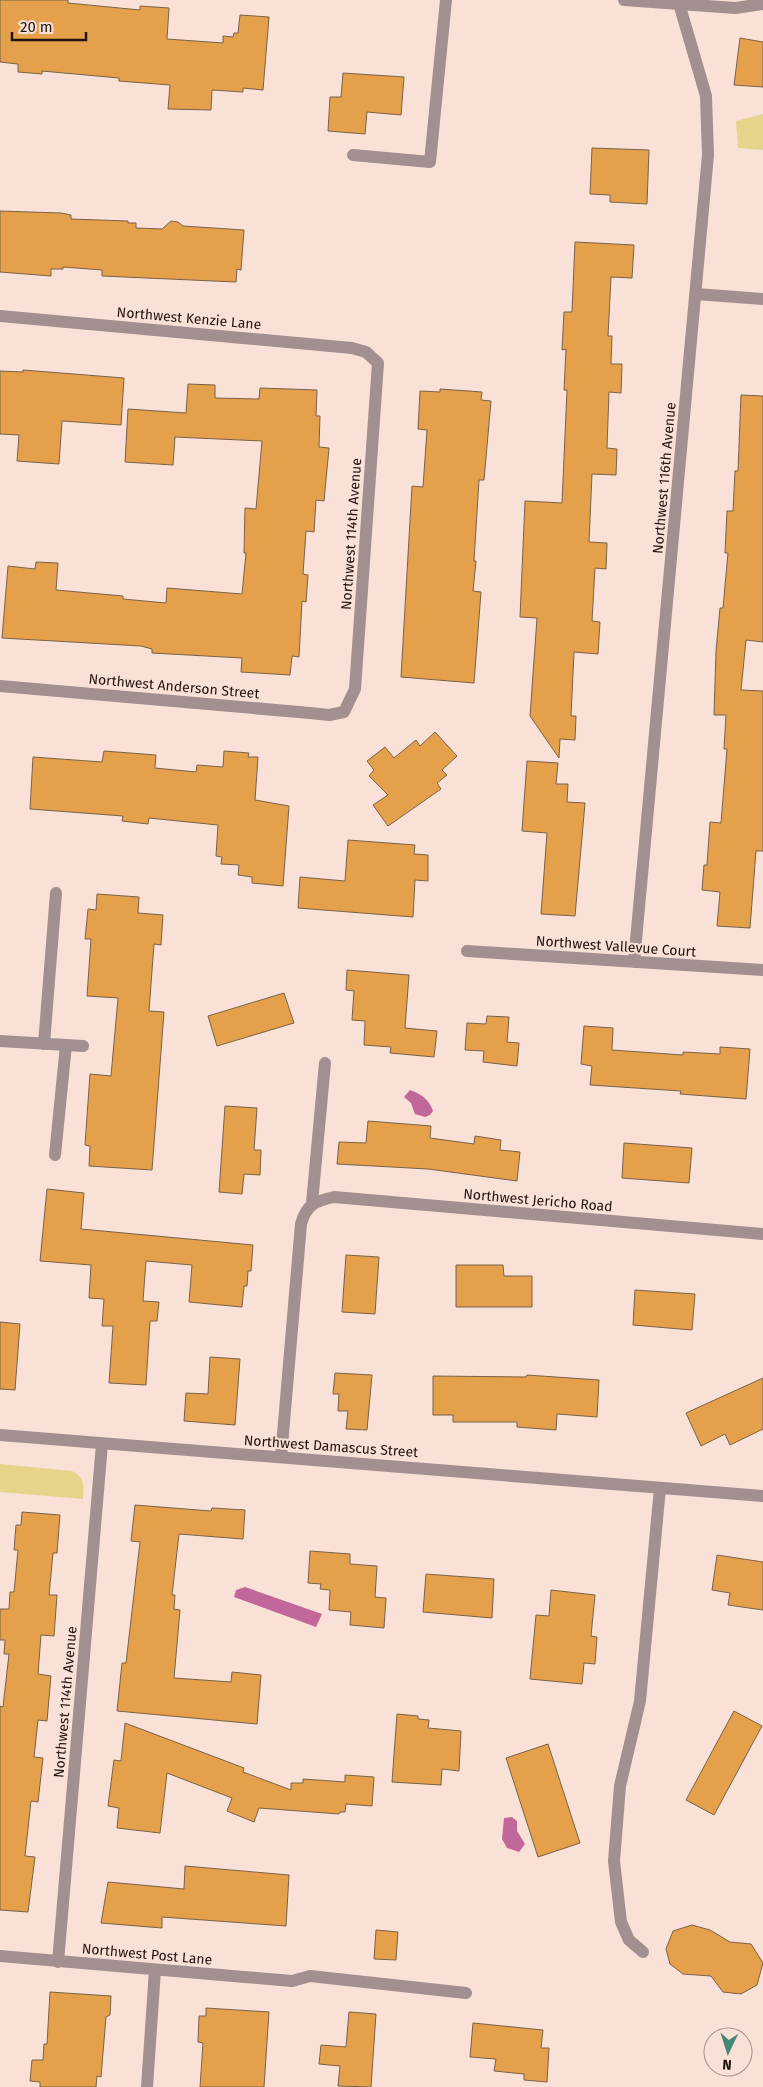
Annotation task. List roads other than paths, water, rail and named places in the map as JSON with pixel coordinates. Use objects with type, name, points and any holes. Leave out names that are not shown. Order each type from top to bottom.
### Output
[{"type":"street","points":[[353,155],[430,162],[446,0]]},
{"type":"street","points":[[624,0],[679,2],[735,8],[763,4]]},
{"type":"street","name":"Northwest 116th Avenue","points":[[634,962],[708,155],[706,96],[679,2]]},
{"type":"street","points":[[696,294],[763,299]]},
{"type":"street","name":"Northwest Kenzie Lane","points":[[0,316],[352,348],[366,352],[374,357]]},
{"type":"street","name":"Northwest 114th Avenue","points":[[344,712],[355,689],[378,372],[378,362],[374,357]]},
{"type":"street","name":"Northwest Anderson Street","points":[[0,686],[319,714],[344,712]]},
{"type":"street","points":[[44,1044],[56,893]]},
{"type":"street","name":"Northwest Vallevue Court","points":[[467,951],[763,970]]},
{"type":"street","points":[[0,1041],[83,1046]]},
{"type":"street","points":[[55,1155],[66,1045]]},
{"type":"street","points":[[281,1457],[301,1224],[304,1212],[312,1203],[325,1063]]},
{"type":"street","name":"Northwest Jericho Road","points":[[312,1203],[334,1198],[763,1234]]},
{"type":"street","name":"Northwest Damascus Street","points":[[0,1435],[763,1496]]},
{"type":"street","name":"Northwest 114th Avenue","points":[[58,1962],[102,1444]]},
{"type":"street","points":[[643,1952],[629,1940],[621,1922],[614,1861],[620,1786],[640,1701],[660,1488]]},
{"type":"street","name":"Northwest Post Lane","points":[[0,1956],[292,1981],[310,1976],[466,1993]]},
{"type":"street","points":[[147,2087],[156,1970]]}]
